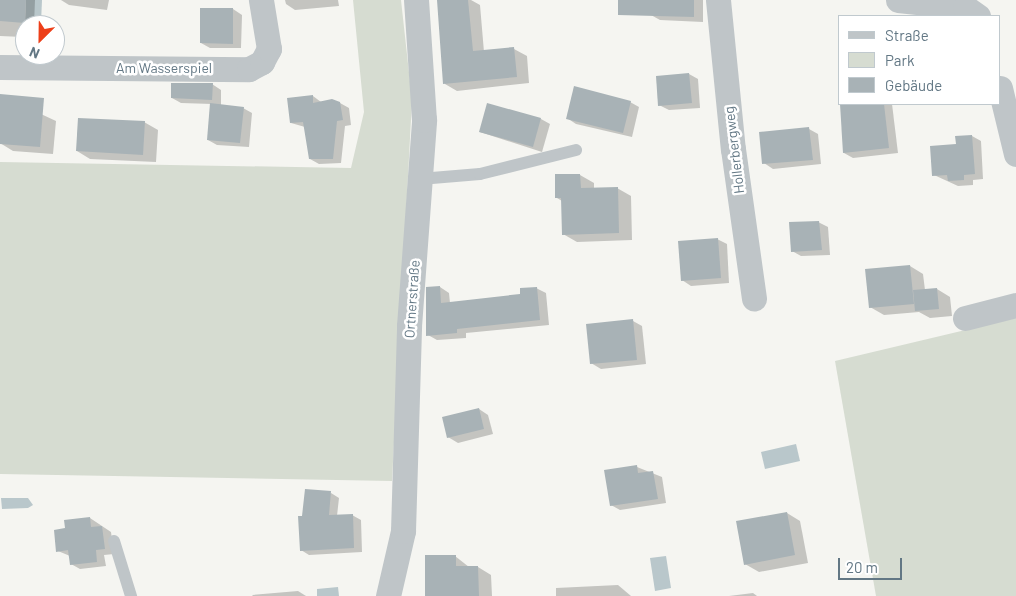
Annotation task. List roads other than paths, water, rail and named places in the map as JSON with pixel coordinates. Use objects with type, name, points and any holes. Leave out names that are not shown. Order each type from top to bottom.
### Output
[{"type":"street","name":"Am Wasserspiel","points":[[0,67],[249,69],[262,62],[269,49],[261,0]]},
{"type":"street","name":"Ortnerstraße","points":[[388,596],[403,531],[409,326],[424,120],[416,0]]},
{"type":"street","name":"Hollerbergweg","points":[[718,0],[733,149],[754,299]]},
{"type":"street","points":[[898,0],[965,7],[977,15]]},
{"type":"street","points":[[1001,92],[1016,154]]},
{"type":"street","points":[[965,318],[1016,305]]},
{"type":"lane","points":[[420,179],[480,174],[576,150]]},
{"type":"lane","points":[[114,541],[130,596]]}]
